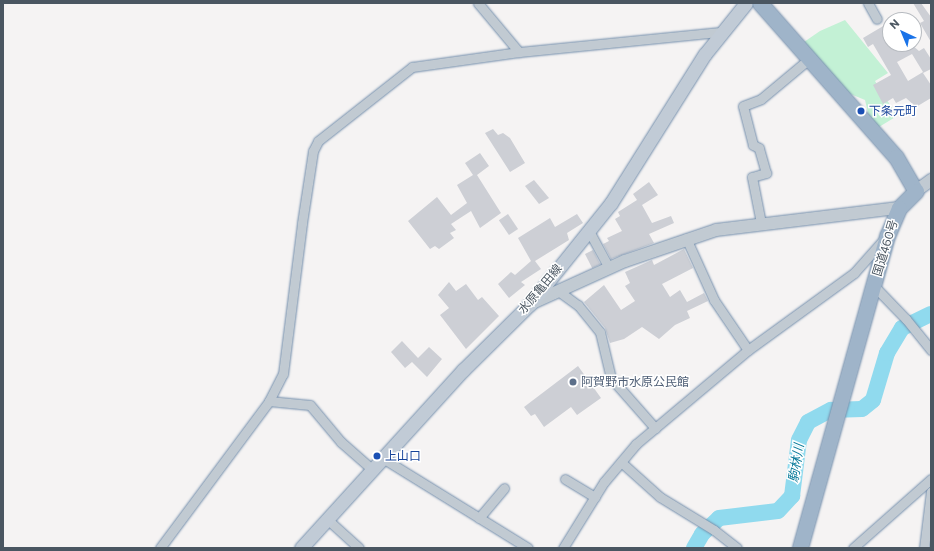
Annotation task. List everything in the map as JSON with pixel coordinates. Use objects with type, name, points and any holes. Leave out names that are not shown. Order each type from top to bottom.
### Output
[{"type":"highway","points":[[766,5],[809,59],[896,157],[916,191]]},
{"type":"highway","name":"国道460号","points":[[800,548],[887,236],[899,208],[916,191]]},
{"type":"main road","name":"水原亀田線","points":[[301,548],[463,370],[530,304],[589,231],[626,182],[691,75],[721,32],[746,3]]},
{"type":"street","points":[[478,3],[519,52]]},
{"type":"street","points":[[868,3],[877,19]]},
{"type":"street","points":[[160,548],[269,401],[283,374],[302,223],[314,151],[318,141],[412,67],[519,52],[721,32]]},
{"type":"street","points":[[761,223],[752,177],[766,173],[759,148],[753,144],[743,106],[761,99],[809,59]]},
{"type":"street","points":[[916,191],[931,180]]},
{"type":"street","points":[[530,304],[556,290],[609,268],[686,238],[716,230],[761,223],[899,208]]},
{"type":"street","points":[[589,231],[609,268]]},
{"type":"street","points":[[563,548],[595,497],[636,444],[748,350],[854,272],[875,246],[887,236]]},
{"type":"street","points":[[686,238],[714,300],[748,350]]},
{"type":"street","points":[[874,286],[906,319],[930,351]]},
{"type":"street","points":[[556,290],[578,305],[600,332],[611,378],[655,428]]},
{"type":"street","points":[[269,401],[310,405],[341,442],[373,470]]},
{"type":"street","points":[[384,458],[528,548]]},
{"type":"street","points":[[622,462],[660,497],[699,520],[737,548]]},
{"type":"street","points":[[565,479],[595,497]]},
{"type":"street","points":[[853,548],[931,479]]},
{"type":"street","points":[[479,518],[504,488]]},
{"type":"street","points":[[924,548],[931,491]]},
{"type":"street","points":[[327,518],[359,548]]},
{"type":"green space","points":[[845,20],[888,73],[875,81],[897,116],[879,127],[869,117],[865,100],[848,93],[804,42],[820,31]]},
{"type":"building","points":[[913,3],[921,3],[931,17],[931,42],[922,26],[922,22],[924,21],[922,18],[922,12],[918,12]]},
{"type":"building","points":[[882,27],[882,52],[922,52],[922,49],[924,48],[931,59],[931,69],[923,73],[931,85],[931,98],[916,107],[906,98],[896,103],[893,98],[883,104],[873,85],[891,75],[873,44],[868,47],[863,38]],"holes":[[[912,54],[923,72],[908,81],[897,62]]]},
{"type":"building","points":[[493,129],[498,135],[503,133],[510,138],[525,163],[510,172],[485,133]]},
{"type":"building","points":[[480,153],[489,166],[477,175],[501,213],[480,228],[471,211],[451,224],[456,230],[450,233],[454,238],[439,249],[435,246],[430,249],[408,221],[437,197],[451,215],[467,203],[457,185],[473,175],[465,163]]},
{"type":"building","points":[[534,180],[549,198],[539,204],[525,186]]},
{"type":"building","points":[[649,182],[658,195],[642,205],[652,223],[671,216],[674,223],[649,234],[654,243],[611,259],[603,244],[609,241],[607,238],[622,231],[615,219],[620,216],[618,212],[637,200],[633,194]]},
{"type":"building","points":[[508,214],[518,229],[509,235],[499,220]]},
{"type":"building","points":[[577,214],[583,223],[567,233],[569,240],[535,261],[541,269],[521,282],[525,285],[509,298],[498,284],[511,272],[515,275],[531,261],[518,238],[550,218],[555,227]]},
{"type":"building","points":[[684,249],[693,268],[662,284],[670,297],[680,290],[687,302],[704,293],[708,301],[687,311],[690,318],[675,325],[659,339],[642,327],[624,339],[610,343],[605,328],[584,302],[604,285],[621,310],[635,301],[625,286],[630,283],[625,272],[652,260],[654,265]]},
{"type":"building","points":[[593,250],[600,264],[592,268],[585,254]]},
{"type":"building","points":[[449,282],[456,291],[466,284],[478,300],[482,297],[499,316],[466,349],[440,315],[449,308],[438,295]]},
{"type":"building","points":[[402,341],[418,358],[429,347],[442,359],[427,377],[412,362],[405,368],[391,352]]},
{"type":"building","name":"阿賀野市水原公民館","points":[[578,366],[601,398],[577,415],[571,407],[544,427],[535,414],[531,416],[524,407]]},
{"type":"waterway","name":"駒林川","points":[[694,548],[702,534],[719,518],[778,511],[792,496],[799,440],[808,422],[831,410],[862,409],[873,400],[887,353],[902,328],[931,314]]},
{"type":"place","name":"下条元町","points":[[861,111]]},
{"type":"place","name":"阿賀野市水原公民館","points":[[573,382]]},
{"type":"place","name":"上山口","points":[[377,456]]}]
